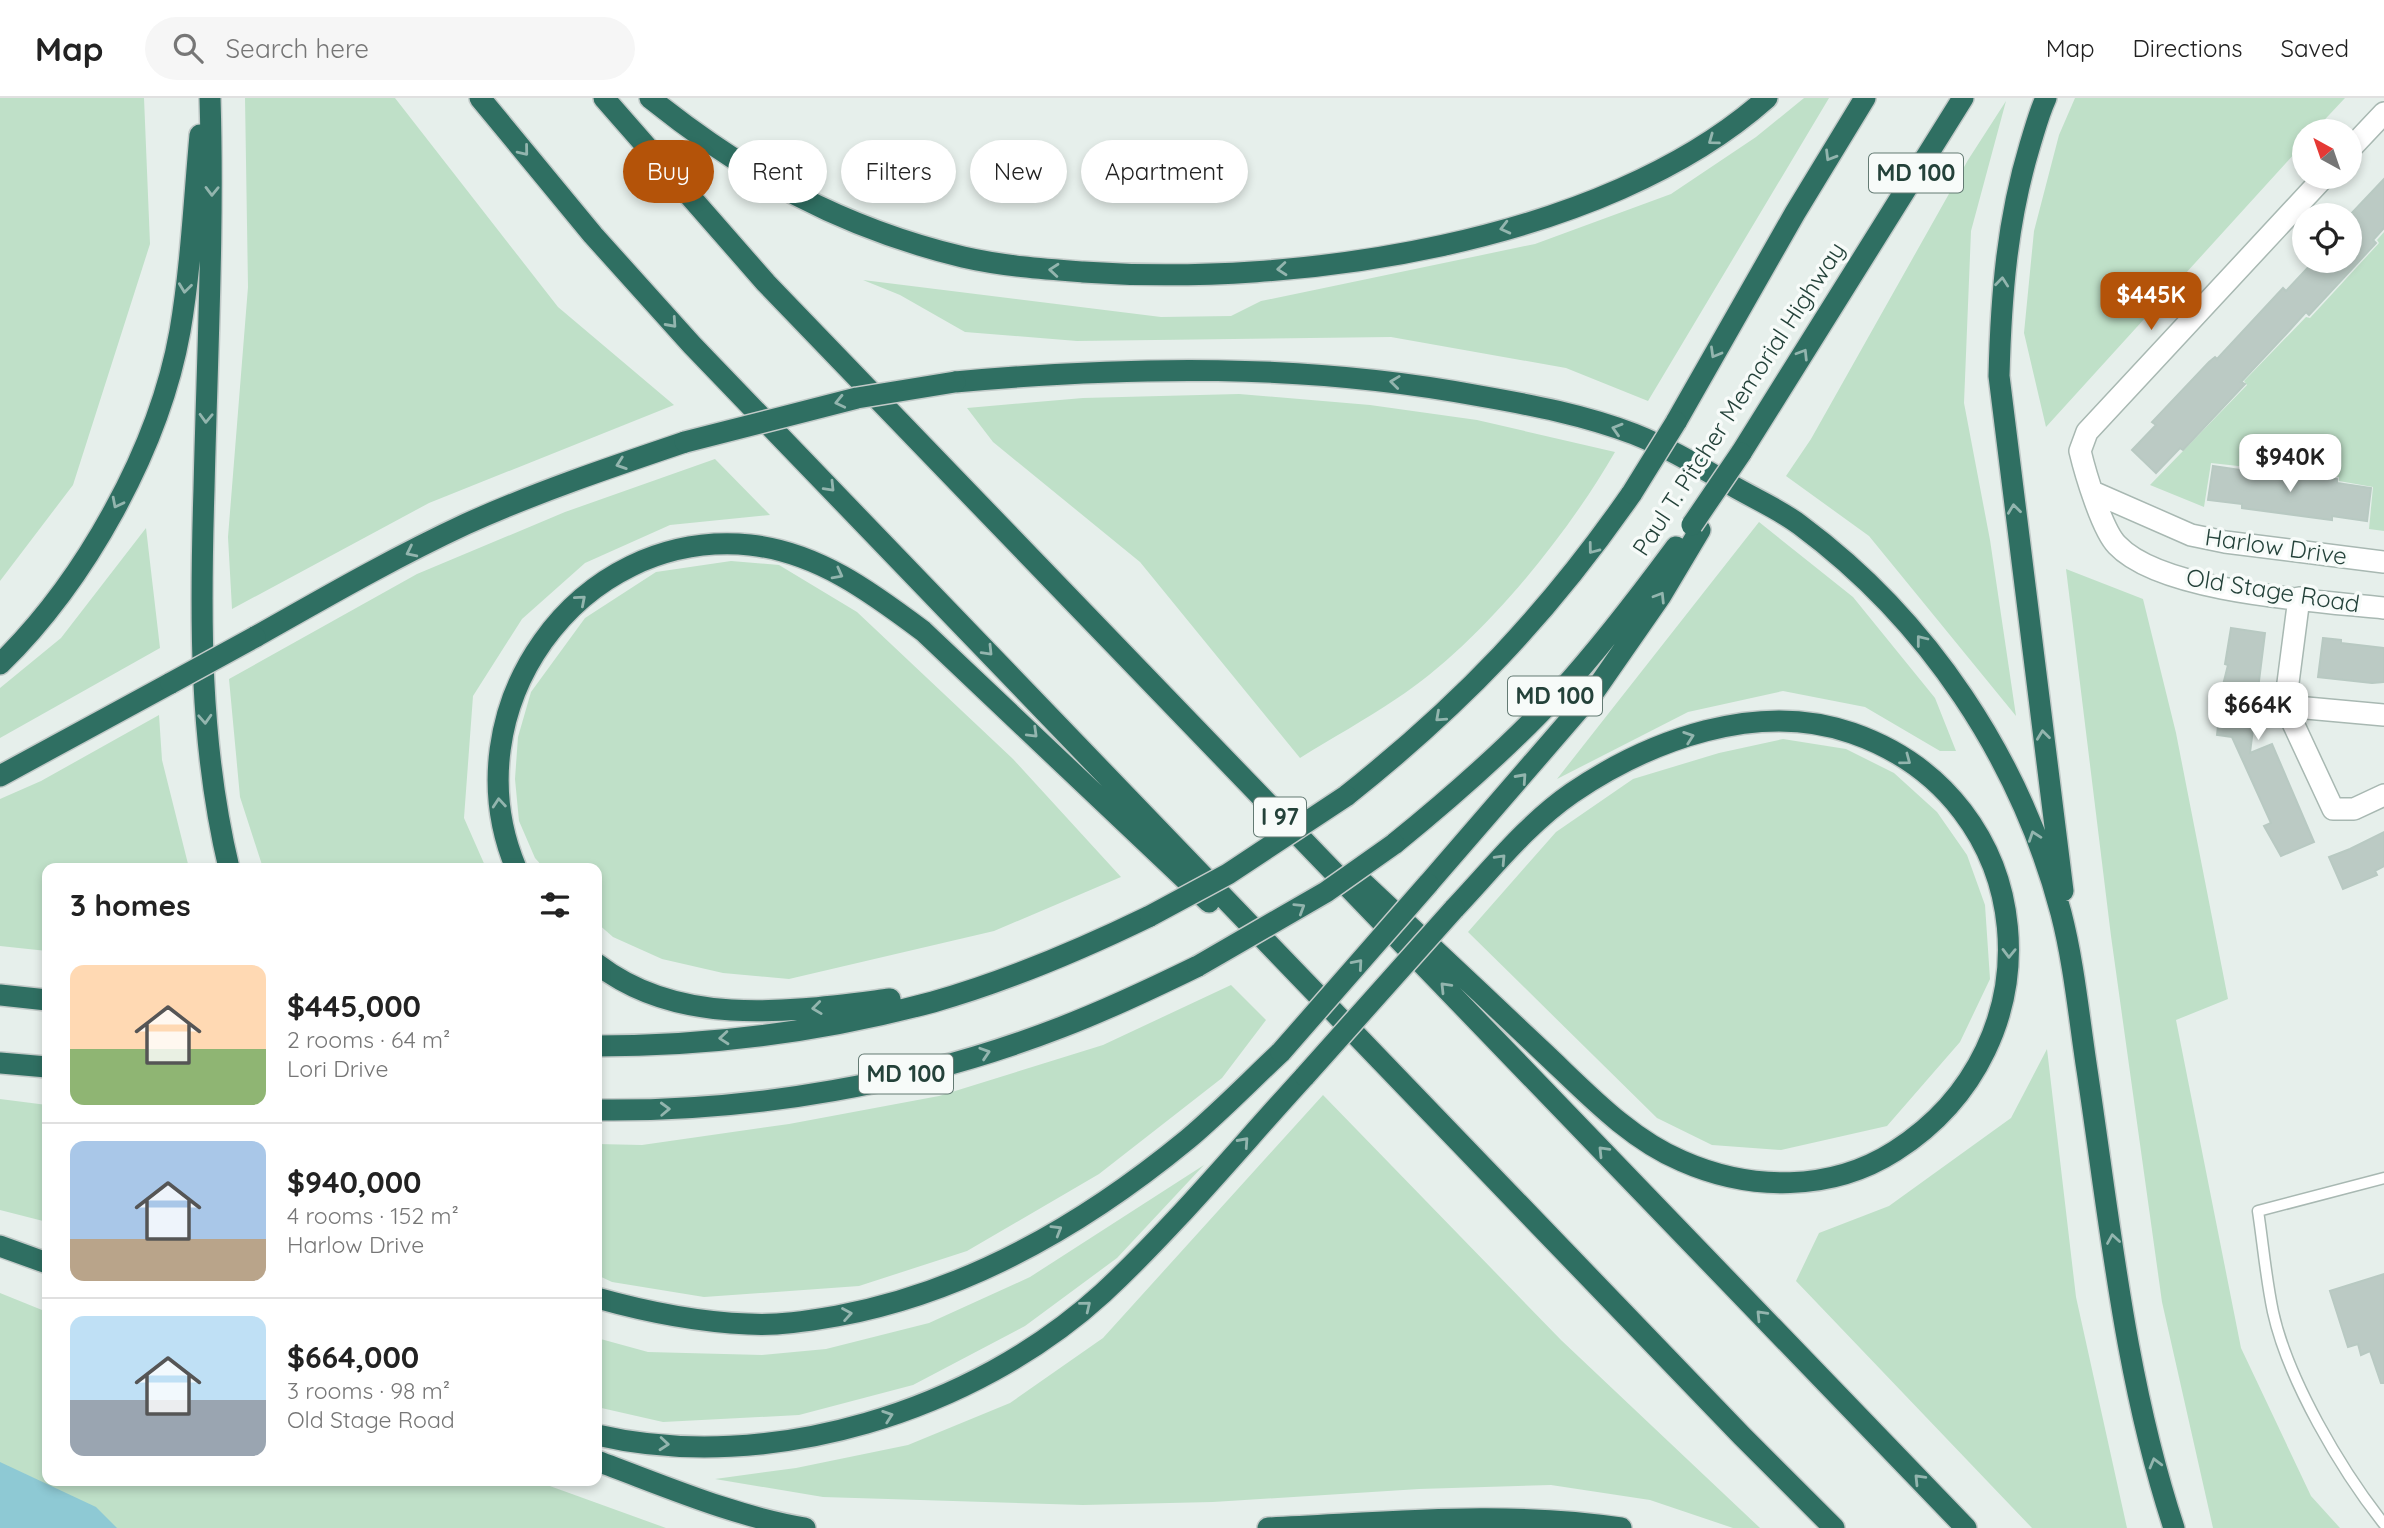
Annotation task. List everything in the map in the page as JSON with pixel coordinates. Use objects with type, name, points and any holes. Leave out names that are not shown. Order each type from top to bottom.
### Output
[{"type":"highway","points":[[0,664],[59,597],[98,541],[130,478],[155,419],[180,332],[203,98]]},
{"type":"highway","points":[[210,98],[213,184],[200,618],[206,737],[228,863]]},
{"type":"highway","points":[[480,98],[593,236],[692,345],[1834,1528]]},
{"type":"highway","name":"I 97","points":[[604,98],[766,283],[1966,1528]]},
{"type":"highway","points":[[650,98],[736,162],[838,216],[898,238],[965,257],[1045,270],[1188,276],[1280,270],[1368,260],[1529,222],[1596,200],[1654,175],[1702,148],[1767,98]]},
{"type":"highway","name":"Paul T. Pitcher Memorial Highway","points":[[602,1045],[675,1043],[749,1036],[841,1022],[933,1002],[1091,945],[1150,916],[1240,867],[1346,796],[1462,698],[1508,650],[1593,550],[1676,422],[1795,213],[1865,98]]},
{"type":"highway","name":"Paul T. Pitcher Memorial Highway","points":[[602,1110],[689,1108],[793,1097],[880,1081],[962,1060],[1060,1028],[1130,999],[1198,966],[1326,892],[1394,844],[1456,793],[1559,692],[1696,528],[1964,98]]},
{"type":"highway","points":[[2046,98],[2020,177],[2007,242],[2000,300],[1998,376],[2079,1021]]},
{"type":"highway","points":[[0,776],[386,564],[466,524],[554,487],[685,442],[857,398],[955,382],[1127,369],[1239,369],[1339,375],[1436,387],[1553,409],[1636,435],[1796,522],[1860,575],[1911,627],[1956,684],[1991,741],[2024,806],[2061,914],[2142,1415],[2174,1528]]},
{"type":"highway","points":[[602,1299],[661,1316],[750,1325],[810,1321],[882,1307],[956,1283],[1037,1242],[1113,1196],[1189,1138],[1280,1052],[1428,884],[1594,692],[1660,597],[1696,528]]},
{"type":"highway","points":[[514,863],[498,807],[497,757],[511,702],[526,667],[552,626],[586,595],[625,569],[663,554],[704,546],[749,545],[788,553],[834,571],[875,596],[923,631],[1001,702],[1477,1159]]},
{"type":"highway","points":[[602,1436],[681,1445],[743,1445],[801,1438],[863,1424],[922,1404],[998,1368],[1050,1335],[1102,1293],[1152,1243],[1305,1076],[1425,941],[1454,909],[1525,833],[1569,795],[1613,768],[1657,747],[1703,732],[1754,721],[1802,722],[1851,732],[1900,755],[1941,788],[1969,820],[1991,859],[2009,938],[2008,984],[1999,1020],[1979,1068],[1952,1105],[1917,1137],[1876,1163],[1824,1180],[1775,1184],[1723,1177],[1677,1160],[1633,1132],[1589,1094],[1425,941],[1161,694]]},
{"type":"highway","points":[[602,967],[645,990],[680,1002],[742,1011],[792,1011],[904,997],[1029,969]]},
{"type":"highway","points":[[0,995],[42,999]]},
{"type":"highway","points":[[0,1063],[42,1067]]},
{"type":"highway","points":[[0,1246],[42,1261]]},
{"type":"highway","points":[[602,1463],[719,1506],[780,1524],[805,1528]]},
{"type":"highway","points":[[1268,1528],[1500,1518],[1579,1522],[1621,1528]]},
{"type":"street","points":[[2362,136],[2384,113]]},
{"type":"street","name":"Old Stage Road","points":[[2314,189],[2088,432],[2080,451],[2103,519],[2116,545],[2140,561],[2170,575],[2234,589],[2384,608]]},
{"type":"street","name":"Harlow Drive","points":[[2093,492],[2191,535],[2225,542],[2384,562]]},
{"type":"street","points":[[2299,598],[2285,706],[2333,809],[2354,809],[2384,795]]},
{"type":"street","points":[[2285,706],[2384,715]]},
{"type":"lane","points":[[2384,1178],[2258,1211],[2273,1313],[2295,1375],[2332,1447],[2384,1524]]},
{"type":"green space","points":[[0,98],[144,98],[150,244],[73,485],[0,581]]},
{"type":"green space","points":[[245,98],[395,98],[558,307],[674,405],[429,503],[232,609],[228,537],[248,287]]},
{"type":"green space","points":[[1804,98],[1829,98],[1648,401],[1566,368],[1391,337],[1077,341],[965,332],[900,295],[863,280],[1161,317],[1231,316],[1261,301],[1535,244],[1671,194],[1756,137]]},
{"type":"green space","points":[[2075,98],[2345,98],[2325,119],[2292,119],[2292,156],[2046,427],[2024,333],[2034,231],[2059,135]]},
{"type":"green space","points":[[2006,101],[1971,231],[1964,403],[1990,540],[2016,716],[1869,536],[1786,476],[1811,439],[1968,160]]},
{"type":"green space","points":[[2384,232],[2384,531],[2369,529],[2373,487],[2339,481],[2339,477],[2211,463],[2204,507],[2150,485],[2247,385],[2244,381],[2306,317],[2310,318],[2351,273],[2362,273],[2362,261],[2379,243],[2377,240]]},
{"type":"green space","points":[[1239,394],[1370,405],[1477,420],[1615,452],[1572,519],[1489,620],[1458,650],[1396,699],[1300,758],[1140,562],[993,442],[967,408],[1083,398]]},
{"type":"green space","points":[[715,459],[770,515],[670,525],[585,563],[522,619],[473,696],[464,818],[484,863],[261,863],[240,797],[229,679],[417,574],[565,512]]},
{"type":"green space","points":[[1759,522],[1853,597],[1935,698],[1956,751],[1940,751],[1865,707],[1783,691],[1688,712],[1557,779]]},
{"type":"green space","points":[[146,528],[160,648],[0,738],[0,688],[61,638]]},
{"type":"green space","points":[[731,561],[779,565],[857,612],[1013,759],[1121,877],[994,931],[789,979],[723,973],[662,959],[613,937],[602,927],[602,863],[540,863],[535,858],[519,821],[515,779],[518,737],[531,692],[585,618],[656,572]]},
{"type":"green space","points":[[2066,569],[2143,599],[2176,733],[2228,999],[2176,1020],[2241,1348],[2311,1496],[2340,1528],[2213,1528],[2162,1302],[2111,936]]},
{"type":"green space","points":[[159,715],[162,760],[188,863],[42,863],[42,950],[0,946],[0,799],[41,781]]},
{"type":"green space","points":[[1783,739],[1846,749],[1894,773],[1937,812],[1967,855],[1985,905],[1990,979],[1960,1042],[1887,1126],[1781,1150],[1712,1145],[1657,1118],[1468,932],[1556,832],[1633,779],[1719,753]]},
{"type":"green space","points":[[1231,985],[1266,1020],[1222,1078],[1099,1174],[967,1251],[859,1286],[704,1297],[612,1282],[602,1277],[602,1144],[642,1145],[789,1124],[939,1096],[1103,1045]]},
{"type":"green space","points":[[2047,1049],[2076,1297],[2127,1528],[2032,1528],[1796,1281],[1819,1233],[1889,1206],[2011,1118]]},
{"type":"green space","points":[[1323,1095],[1561,1340],[1760,1528],[1733,1528],[1650,1500],[1551,1485],[1419,1489],[1213,1502],[1083,1505],[823,1497],[715,1479],[796,1468],[908,1445],[1010,1403],[1103,1338]]},
{"type":"green space","points":[[0,1099],[42,1104],[42,1221],[0,1210]]},
{"type":"green space","points":[[1204,1165],[1117,1258],[1025,1326],[913,1385],[799,1415],[663,1422],[602,1408],[602,1339],[648,1352],[762,1355],[826,1349],[929,1323],[1030,1277]]},
{"type":"green space","points":[[0,1293],[42,1310],[42,1486],[550,1486],[666,1528],[0,1528]]},
{"type":"water","points":[[0,1462],[42,1482],[42,1486],[51,1486],[96,1507],[117,1528],[0,1528]]},
{"type":"building","points":[[2384,179],[2384,228],[2373,240],[2376,243],[2362,258],[2362,203]]},
{"type":"building","points":[[2303,273],[2348,273],[2309,315],[2306,312],[2241,382],[2245,384],[2183,450],[2180,448],[2156,473],[2132,450],[2156,425],[2152,422],[2209,362],[2215,357],[2217,359],[2283,288],[2286,291]]},
{"type":"building","points":[[2213,466],[2247,471],[2248,467],[2337,479],[2337,483],[2371,488],[2367,521],[2332,516],[2332,520],[2242,508],[2242,504],[2208,500]]},
{"type":"building","points":[[2231,628],[2265,633],[2250,753],[2272,744],[2314,842],[2281,856],[2264,826],[2271,823],[2232,737],[2217,735],[2219,717],[2215,717],[2228,665],[2225,664]]},
{"type":"building","points":[[2323,638],[2384,648],[2384,682],[2318,677]]},
{"type":"building","points":[[2384,832],[2384,866],[2375,871],[2377,875],[2343,889],[2329,857]]},
{"type":"building","points":[[2384,1274],[2384,1383],[2381,1383],[2370,1351],[2361,1355],[2358,1344],[2348,1347],[2330,1291]]}]
